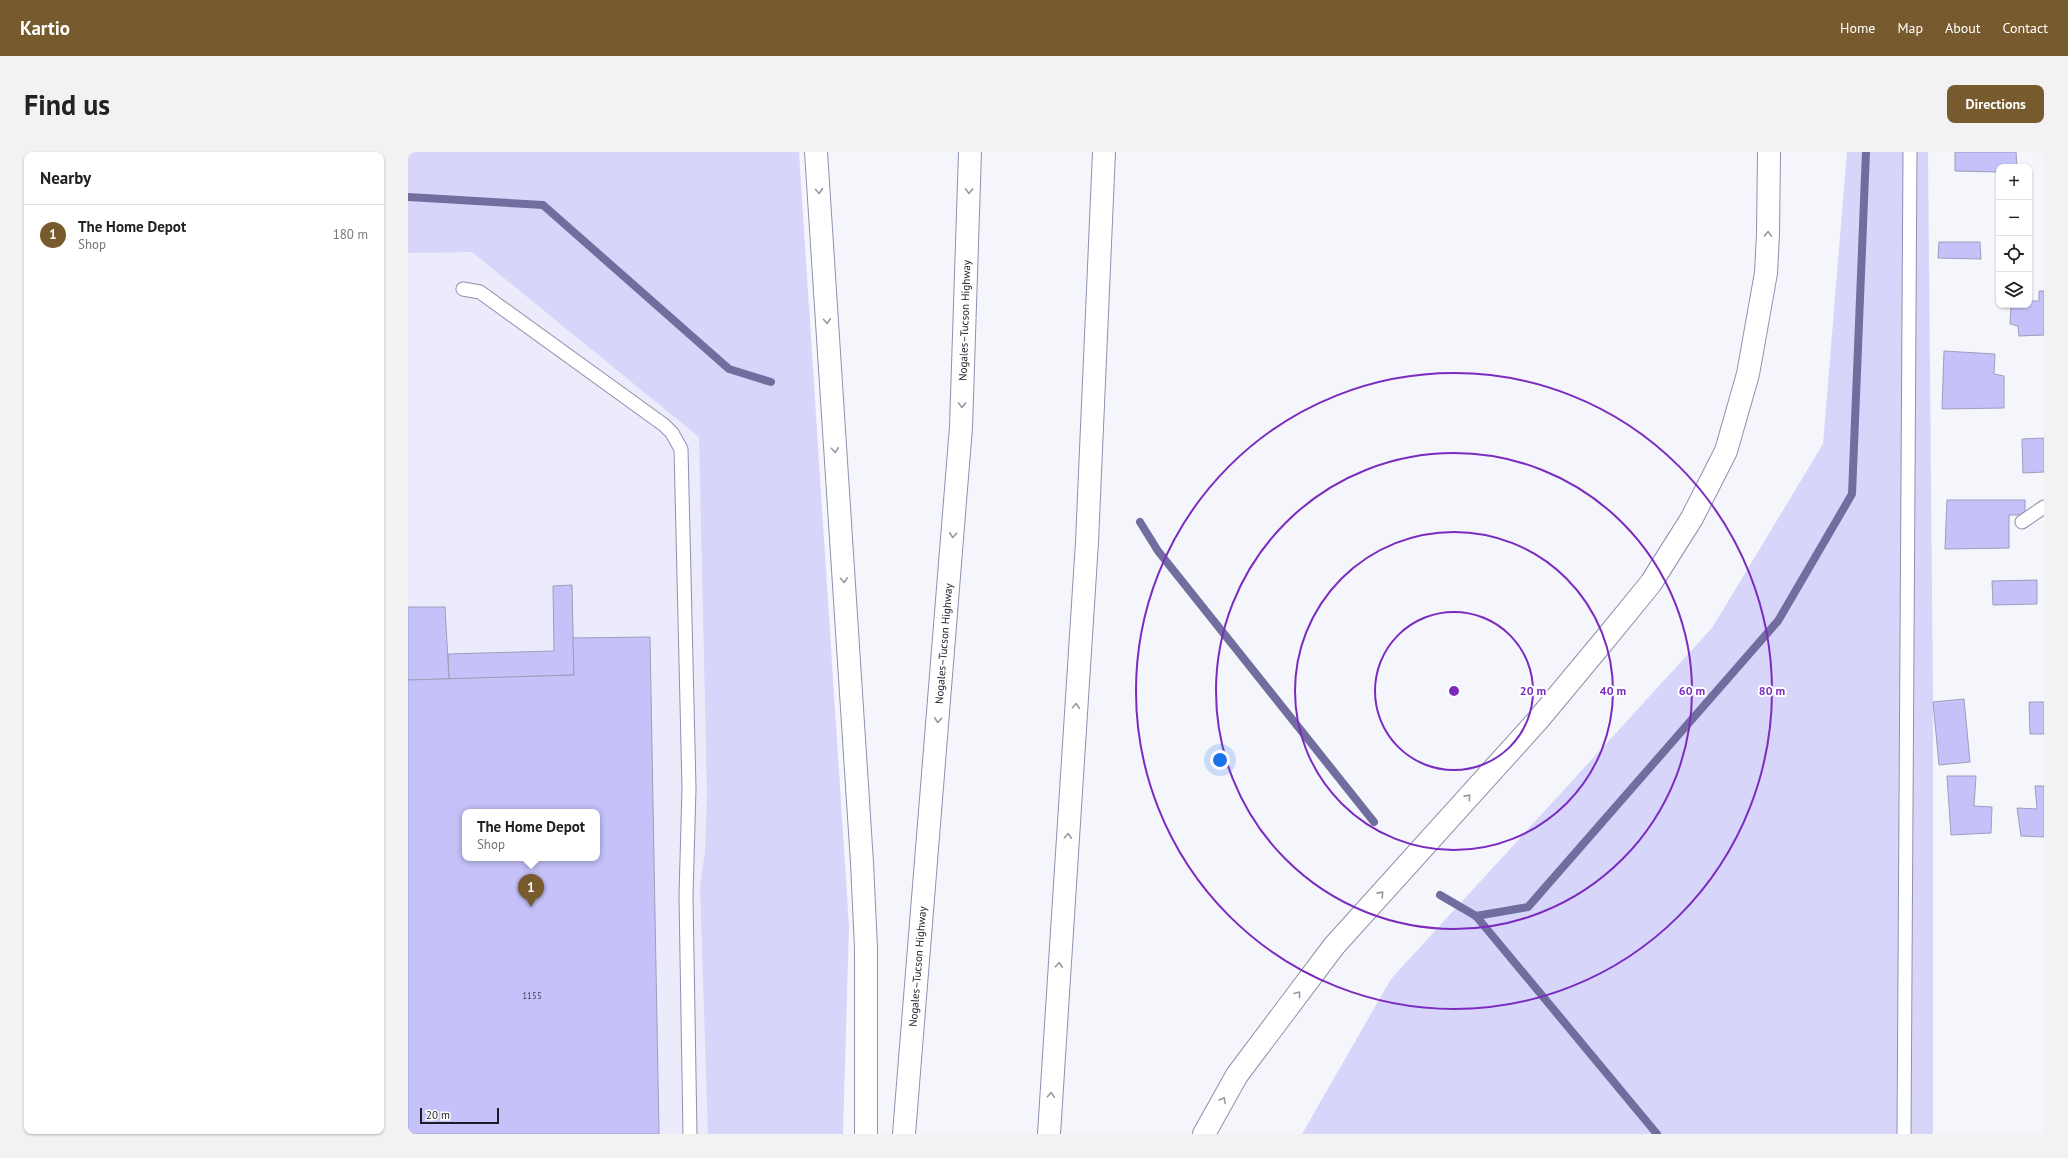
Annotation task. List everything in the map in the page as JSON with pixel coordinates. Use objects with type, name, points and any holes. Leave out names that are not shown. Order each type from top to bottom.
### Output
[{"type":"highway","points":[[816,152],[862,863],[866,948],[866,1134]]},
{"type":"highway","name":"Nogales–Tucson Highway","points":[[904,1134],[961,427],[970,152]]},
{"type":"highway","points":[[1049,1134],[1086,542],[1104,152]]},
{"type":"highway","points":[[1204,1134],[1237,1075],[1334,946],[1538,720],[1651,583],[1692,518],[1726,451],[1748,374],[1766,273],[1769,152]]},
{"type":"lane","points":[[1904,1134],[1910,152]]},
{"type":"lane","points":[[464,290],[472,290],[484,294],[664,425],[672,433],[681,449],[689,788],[686,896],[690,1134]]},
{"type":"lane","points":[[2022,522],[2044,507]]},
{"type":"shaded area","points":[[408,152],[684,152],[755,1134],[408,1134]]},
{"type":"shaded area","points":[[408,152],[799,152],[849,926],[843,1134],[708,1134],[700,887],[705,851],[707,795],[699,437],[472,252],[408,253]]},
{"type":"shaded area","points":[[1847,152],[1928,152],[1933,702],[1933,1134],[1302,1134],[1391,979],[1712,628],[1823,444]]},
{"type":"building","points":[[1955,152],[2016,152],[2017,164],[1996,164],[1996,172],[1955,171]]},
{"type":"building","points":[[1939,242],[1980,242],[1981,259],[1938,258]]},
{"type":"building","points":[[2039,291],[2044,291],[2044,335],[2019,336],[2018,326],[2010,324],[2011,308],[2032,308],[2032,301],[2039,301]]},
{"type":"building","points":[[1944,351],[1995,354],[1994,374],[2004,376],[2004,408],[1942,409]]},
{"type":"building","points":[[2044,438],[2044,472],[2023,473],[2022,439]]},
{"type":"building","points":[[1947,500],[2025,500],[2025,515],[2009,515],[2009,548],[1945,549]]},
{"type":"building","points":[[2037,580],[2037,604],[1993,605],[1992,581]]},
{"type":"building","points":[[572,585],[574,675],[449,679],[448,654],[554,651],[553,586]]},
{"type":"building","points":[[408,607],[445,607],[449,679],[408,680]]},
{"type":"building","points":[[650,637],[659,1134],[408,1134],[408,680],[574,675],[573,638]]},
{"type":"building","points":[[1964,699],[1970,762],[1939,765],[1933,702]]},
{"type":"building","points":[[2029,702],[2044,702],[2044,734],[2030,734]]},
{"type":"building","points":[[1947,776],[1976,776],[1974,806],[1992,807],[1991,833],[1951,835]]},
{"type":"building","points":[[2035,786],[2044,786],[2044,837],[2021,836],[2017,808],[2037,809]]},
{"type":"waterway","points":[[1476,916],[1528,907],[1778,621],[1852,494],[1866,152]]},
{"type":"waterway","points":[[408,197],[543,205],[729,369],[771,382]]},
{"type":"waterway","points":[[1140,522],[1158,551],[1374,822]]},
{"type":"waterway","points":[[1440,895],[1476,916],[1657,1134]]},
{"type":"place","name":"The Home Depot","points":[[531,907]]}]
